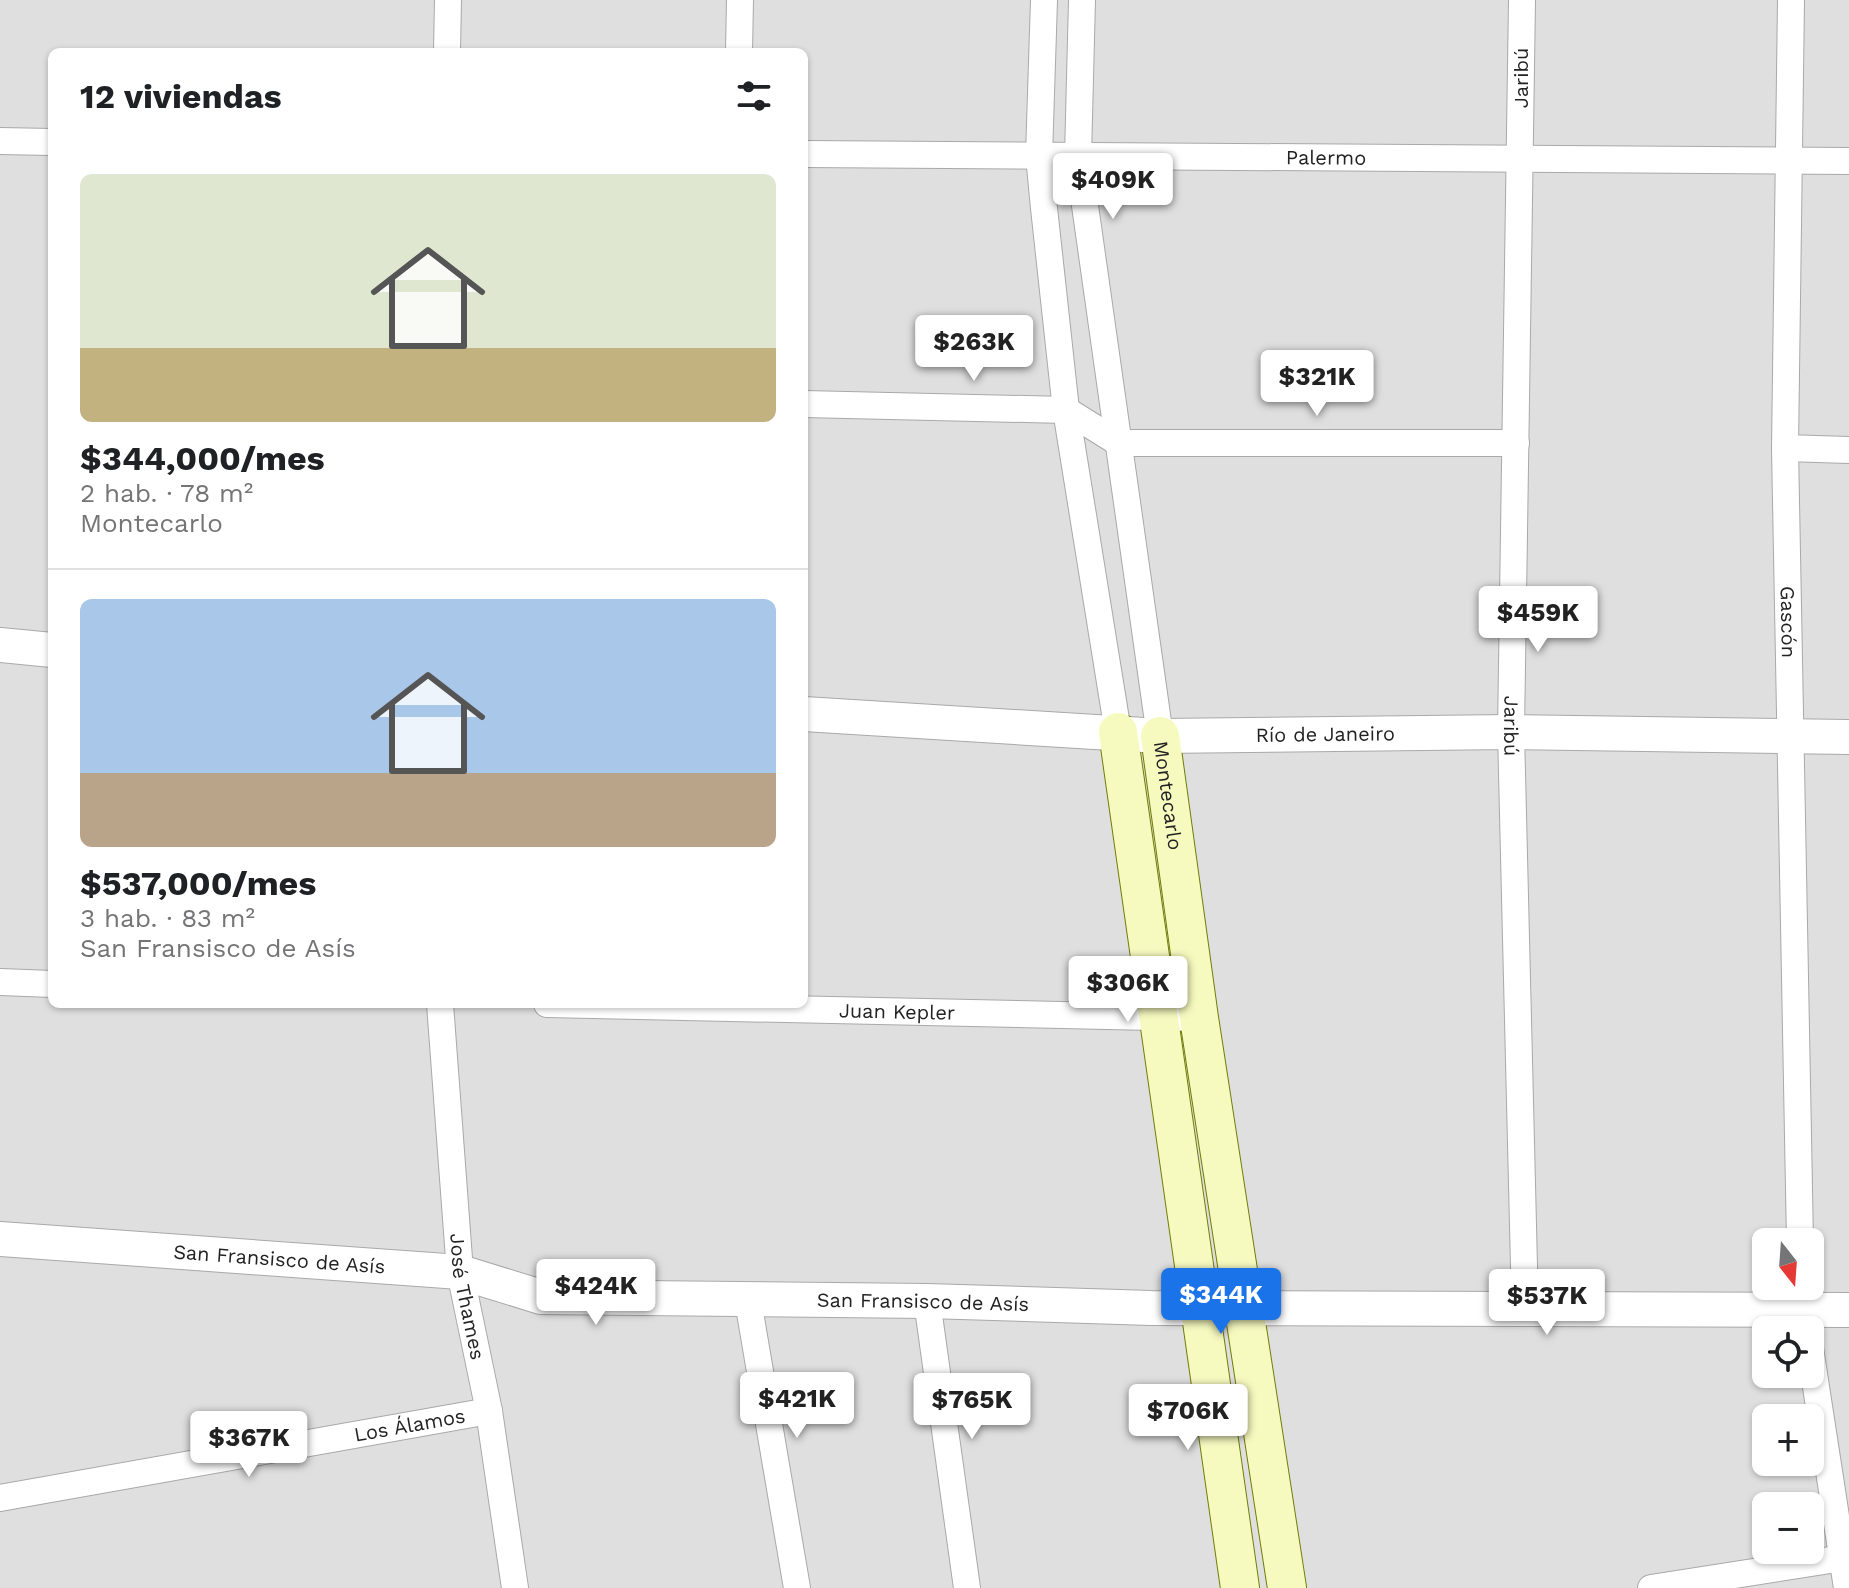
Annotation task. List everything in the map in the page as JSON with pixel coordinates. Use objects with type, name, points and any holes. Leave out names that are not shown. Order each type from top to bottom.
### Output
[{"type":"main road","name":"Montecarlo","points":[[1118,732],[1240,1588]]},
{"type":"main road","name":"Montecarlo","points":[[1160,736],[1199,1018],[1287,1588]]},
{"type":"street","points":[[447,48],[448,0]]},
{"type":"street","points":[[739,48],[740,0]]},
{"type":"street","name":"Montecarlo","points":[[1044,0],[1039,156],[1066,410],[1118,732]]},
{"type":"street","name":"Montecarlo","points":[[1082,0],[1078,156],[1160,736]]},
{"type":"street","name":"Jaribú","points":[[1522,0],[1511,732],[1525,1308]]},
{"type":"street","name":"Gascón","points":[[1791,0],[1785,448],[1788,737],[1800,1228]]},
{"type":"street","points":[[0,141],[48,142]]},
{"type":"street","name":"Palermo","points":[[808,154],[1849,161]]},
{"type":"street","points":[[808,404],[1066,410],[1119,443],[1516,443]]},
{"type":"street","points":[[1785,448],[1849,450]]},
{"type":"street","points":[[0,645],[48,650]]},
{"type":"street","name":"Río de Janeiro","points":[[808,714],[1160,736],[1511,732],[1849,737]]},
{"type":"street","points":[[0,982],[48,984]]},
{"type":"street","name":"José Thames","points":[[440,1008],[460,1272],[489,1411],[515,1588]]},
{"type":"street","name":"Juan Kepler","points":[[722,1008],[1199,1018]]},
{"type":"street","name":"San Fransisco de Asís","points":[[0,1239],[460,1272],[541,1297],[1245,1308],[1849,1310]]},
{"type":"street","points":[[748,1301],[797,1588]]},
{"type":"street","points":[[927,1301],[967,1588]]},
{"type":"street","points":[[1816,1388],[1847,1588]]},
{"type":"street","name":"Los Álamos","points":[[0,1498],[489,1411]]},
{"type":"street","points":[[1651,1588],[1843,1558]]},
{"type":"shaded area","points":[[0,0],[1849,0],[1849,1588],[0,1588]]}]
